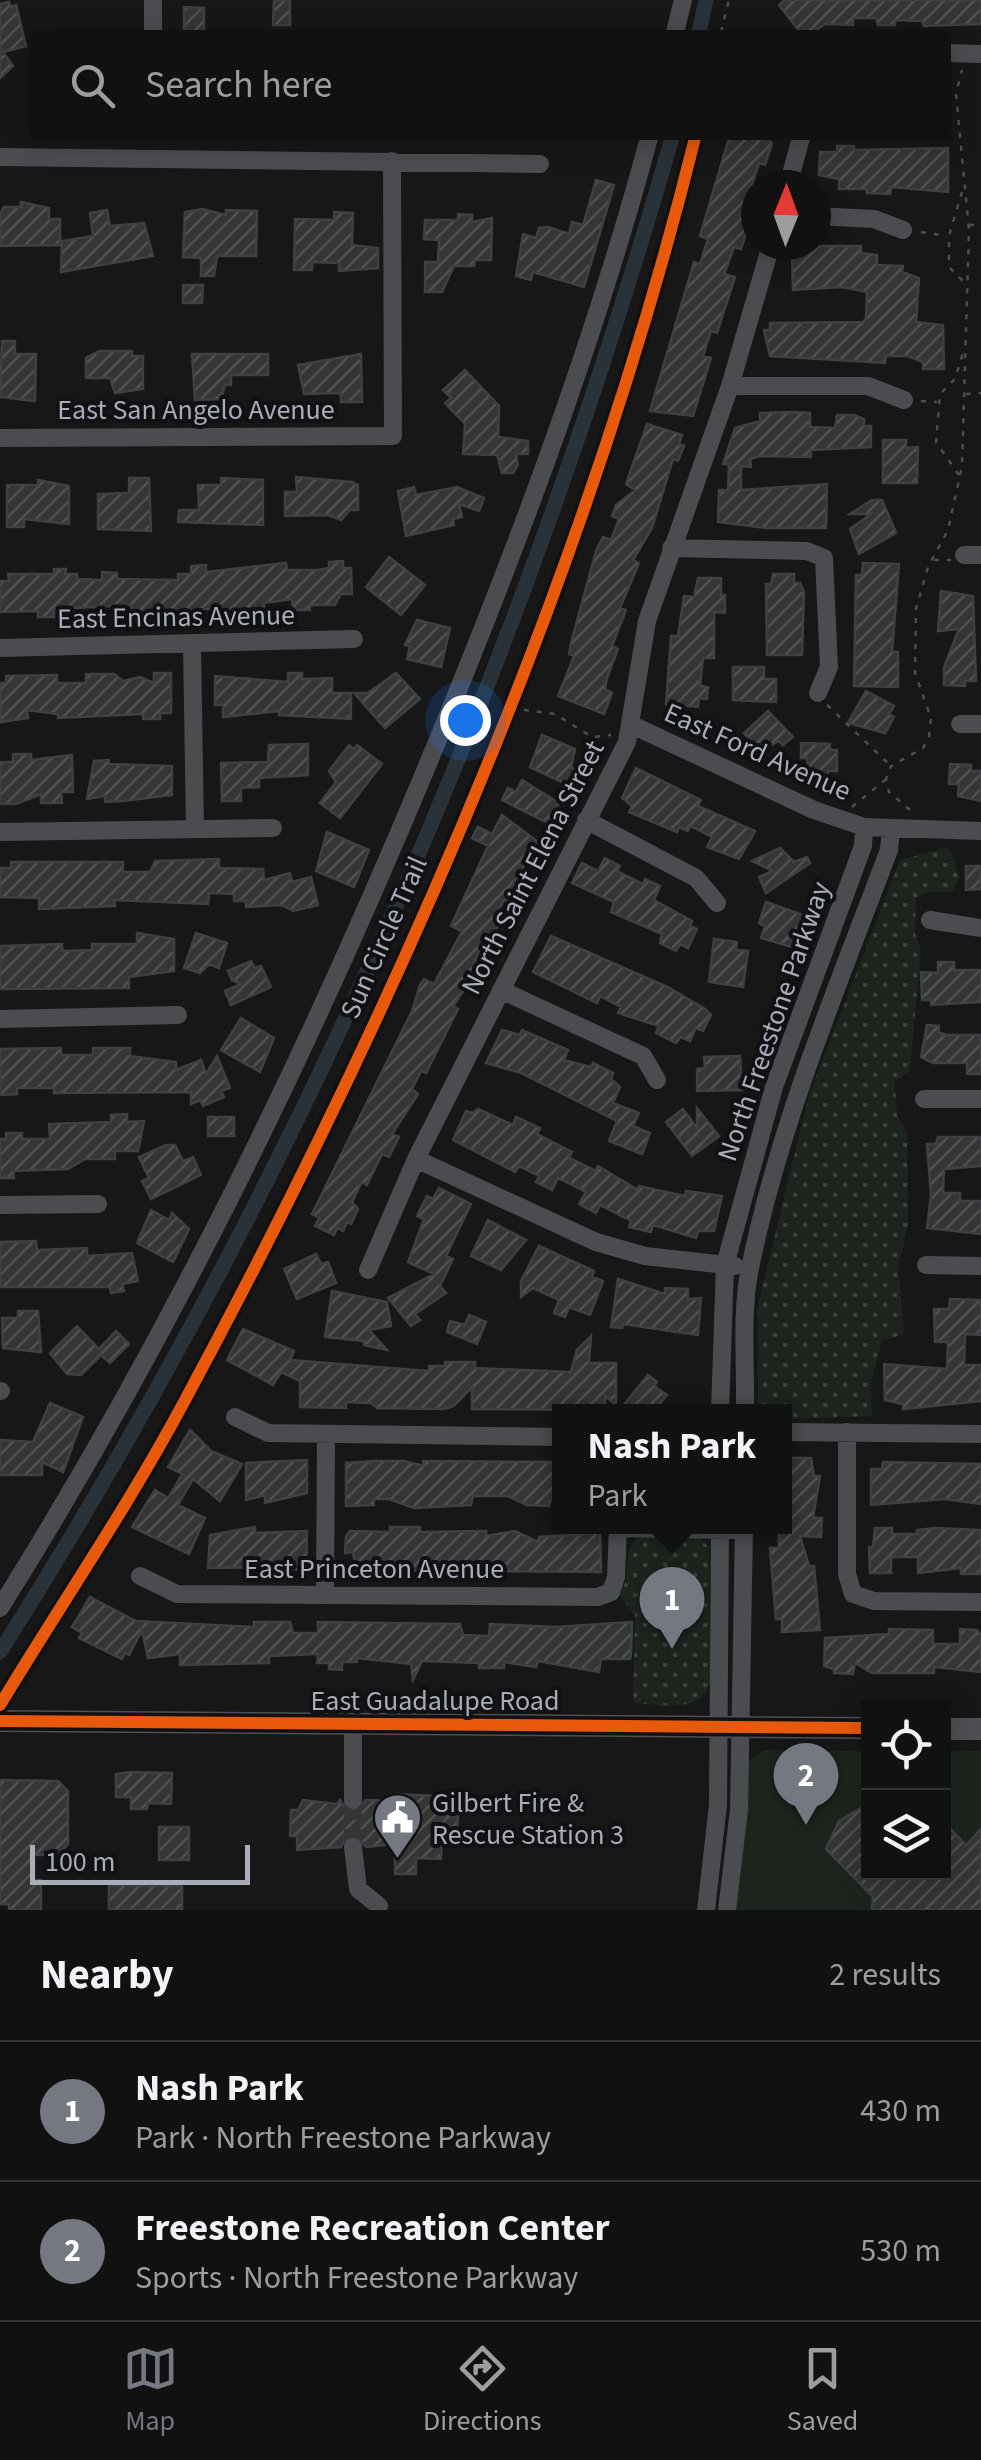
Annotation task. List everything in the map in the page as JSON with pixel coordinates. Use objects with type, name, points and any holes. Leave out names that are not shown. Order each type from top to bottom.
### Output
[{"type":"main road","name":"East Guadalupe Road","points":[[0,1721],[861,1728]]},
{"type":"main road","points":[[951,1729],[981,1730]]},
{"type":"street","points":[[153,30],[154,0]]},
{"type":"street","points":[[675,30],[682,0]]},
{"type":"street","points":[[151,140],[151,158]]},
{"type":"street","points":[[0,1608],[148,1359],[338,978],[528,516],[648,140]]},
{"type":"street","points":[[792,170],[801,140]]},
{"type":"street","points":[[0,156],[540,164]]},
{"type":"street","name":"East San Angelo Avenue","points":[[0,438],[393,436],[392,161]]},
{"type":"street","points":[[831,217],[874,220],[904,230]]},
{"type":"street","name":"North Saint Elena Street","points":[[368,1270],[416,1159],[630,733],[647,622],[730,386],[767,260]]},
{"type":"street","points":[[730,386],[868,386],[904,400]]},
{"type":"street","points":[[671,548],[808,551],[824,558],[829,668],[818,693]]},
{"type":"street","name":"East Encinas Avenue","points":[[0,648],[354,639]]},
{"type":"street","points":[[192,644],[195,829]]},
{"type":"street","points":[[960,724],[981,724]]},
{"type":"street","name":"East Ford Avenue","points":[[630,733],[856,824],[890,830],[981,830]]},
{"type":"street","points":[[586,820],[696,878],[717,903]]},
{"type":"street","name":"North Freestone Parkway","points":[[720,1404],[724,1264],[774,1087],[863,846],[856,824]]},
{"type":"street","points":[[0,832],[273,828]]},
{"type":"street","name":"North Freestone Parkway","points":[[745,1404],[751,1268],[803,1078],[889,850],[890,830]]},
{"type":"street","points":[[930,920],[981,928]]},
{"type":"street","points":[[501,990],[643,1056],[658,1080]]},
{"type":"street","points":[[0,1019],[178,1016]]},
{"type":"street","points":[[924,1098],[981,1099]]},
{"type":"street","points":[[416,1159],[596,1242],[645,1256],[751,1268]]},
{"type":"street","points":[[0,1205],[98,1204]]},
{"type":"street","points":[[926,1265],[981,1266]]},
{"type":"street","points":[[235,1417],[268,1433],[552,1437]]},
{"type":"street","points":[[792,1432],[981,1434]]},
{"type":"street","points":[[848,1432],[846,1574],[854,1594],[874,1601],[981,1602]]},
{"type":"street","points":[[325,1595],[326,1435]]},
{"type":"street","name":"East Princeton Avenue","points":[[140,1576],[177,1594],[598,1596],[612,1592],[618,1534]]},
{"type":"street","points":[[720,1534],[738,1822],[727,1910]]},
{"type":"street","points":[[706,1910],[730,1728],[744,1534]]},
{"type":"street","points":[[353,1725],[353,1800]]},
{"type":"street","points":[[352,1847],[358,1888],[379,1906]]},
{"type":"path","points":[[722,30],[729,0]]},
{"type":"path","points":[[856,824],[853,805],[886,779],[891,766],[923,748],[930,736],[931,718],[914,672],[916,609],[928,567],[948,530],[960,476],[968,225],[962,191],[963,136],[956,94],[964,54]]},
{"type":"path","points":[[962,191],[949,236],[949,267],[964,282]]},
{"type":"path","points":[[968,225],[981,225]]},
{"type":"path","points":[[904,230],[949,236]]},
{"type":"path","points":[[960,476],[936,442],[940,394],[955,379],[964,352]]},
{"type":"path","points":[[965,394],[981,393]]},
{"type":"path","points":[[904,400],[939,402]]},
{"type":"path","points":[[818,693],[891,766]]},
{"type":"path","points":[[510,708],[555,714],[592,737],[630,733]]},
{"type":"path","points":[[886,779],[889,792],[909,809],[915,830]]},
{"type":"shaded area","points":[[949,847],[960,877],[952,892],[927,892],[916,898],[915,933],[921,949],[910,1070],[895,1082],[897,1115],[907,1132],[908,1225],[898,1267],[904,1334],[882,1341],[871,1382],[872,1416],[792,1419],[792,1404],[758,1404],[757,1309],[809,1095],[900,860]]},
{"type":"shaded area","points":[[639,1535],[698,1536],[709,1547],[710,1682],[706,1692],[689,1703],[633,1703],[635,1615],[619,1595],[626,1580],[630,1549]]},
{"type":"shaded area","points":[[765,1750],[861,1751],[861,1880],[951,1880],[951,1751],[981,1751],[981,1910],[734,1910],[747,1762]]},
{"type":"building","points":[[274,0],[290,0],[290,25],[273,25]]},
{"type":"building","points":[[785,0],[981,0],[981,24],[924,26],[922,21],[895,20],[895,25],[878,25],[876,18],[853,18],[853,25],[825,24],[817,30],[798,30],[779,5]]},
{"type":"building","points":[[9,2],[11,7],[16,5],[26,46],[3,52],[13,66],[0,78],[0,4]]},
{"type":"building","points":[[184,7],[204,8],[204,30],[184,30]]},
{"type":"building","points":[[728,140],[769,140],[772,143],[765,165],[759,163],[757,170],[741,170],[741,249],[734,247],[724,274],[735,277],[717,333],[711,331],[703,356],[711,358],[693,416],[650,411],[694,262],[700,264],[708,239],[700,236]]},
{"type":"building","points":[[837,146],[854,146],[854,150],[948,148],[948,192],[891,187],[890,194],[839,189],[839,179],[831,177],[831,170],[819,170],[820,152],[837,152]]},
{"type":"building","points":[[596,180],[614,185],[584,287],[533,272],[531,280],[516,276],[523,234],[536,238],[539,228],[548,227],[569,234],[572,222],[583,225]]},
{"type":"building","points":[[21,202],[49,208],[49,219],[60,219],[60,245],[0,246],[0,214],[4,207],[21,207]]},
{"type":"building","points":[[202,209],[226,215],[226,210],[257,211],[256,256],[217,256],[214,276],[201,276],[201,258],[183,257],[185,212]]},
{"type":"building","points":[[107,210],[110,226],[144,223],[153,256],[61,272],[62,241],[93,236],[90,213]]},
{"type":"building","points":[[334,212],[353,213],[352,245],[378,248],[378,268],[339,271],[339,263],[312,262],[312,270],[294,270],[295,219],[334,220]]},
{"type":"building","points":[[458,214],[472,215],[472,222],[492,218],[491,260],[475,260],[474,266],[454,266],[442,292],[425,292],[425,262],[438,262],[439,240],[424,239],[425,220],[458,220]]},
{"type":"building","points":[[831,246],[861,246],[861,253],[877,255],[877,265],[903,266],[902,272],[919,278],[916,322],[943,325],[944,369],[923,369],[923,362],[908,356],[886,356],[885,363],[770,356],[764,330],[770,330],[770,323],[863,322],[866,318],[867,292],[842,287],[793,290],[792,260],[831,260]]},
{"type":"building","points":[[183,285],[203,285],[202,303],[183,303]]},
{"type":"building","points":[[2,341],[15,341],[15,354],[36,354],[35,401],[0,397]]},
{"type":"building","points":[[99,351],[132,351],[132,356],[143,356],[143,389],[115,393],[110,378],[86,378],[86,358]]},
{"type":"building","points":[[192,354],[268,354],[268,375],[231,375],[231,385],[225,385],[221,399],[195,400]]},
{"type":"building","points":[[361,354],[362,402],[341,402],[341,393],[304,394],[298,365]]},
{"type":"building","points":[[465,370],[499,406],[498,437],[528,441],[528,454],[516,454],[518,465],[513,473],[502,473],[497,455],[463,454],[465,424],[445,403],[451,398],[443,390]]},
{"type":"building","points":[[760,413],[810,413],[810,427],[835,428],[837,415],[854,415],[864,419],[864,426],[871,426],[871,447],[811,450],[811,457],[760,456],[750,459],[751,467],[741,466],[741,490],[827,484],[826,528],[766,528],[718,522],[719,490],[728,490],[729,464],[723,464],[735,428],[760,421]]},
{"type":"building","points":[[647,424],[682,435],[679,444],[684,446],[678,461],[673,459],[652,528],[633,560],[639,563],[620,608],[626,610],[612,646],[618,649],[607,678],[605,689],[612,693],[604,714],[558,696],[574,656],[569,654],[571,643],[596,551],[603,537],[611,540],[619,519],[612,516],[616,505],[635,490],[626,484]]},
{"type":"building","points":[[883,440],[906,440],[906,448],[918,447],[917,483],[883,483]]},
{"type":"building","points":[[296,477],[358,485],[358,510],[350,510],[341,520],[328,515],[285,516],[285,492],[297,492]]},
{"type":"building","points":[[129,478],[149,478],[151,531],[98,529],[98,494],[129,493]]},
{"type":"building","points":[[221,478],[263,480],[263,525],[178,522],[179,510],[199,510],[198,485],[221,485]]},
{"type":"building","points":[[38,480],[69,486],[69,524],[24,519],[24,527],[7,527],[7,485],[38,485]]},
{"type":"building","points":[[414,487],[416,495],[457,487],[484,498],[479,511],[459,504],[462,517],[453,519],[454,525],[406,536],[398,491]]},
{"type":"building","points":[[872,500],[882,500],[896,533],[859,554],[850,529],[871,514],[850,514]]},
{"type":"building","points":[[389,557],[425,585],[401,615],[366,587]]},
{"type":"building","points":[[343,561],[343,568],[351,568],[352,594],[341,594],[335,605],[310,605],[310,610],[293,610],[292,599],[264,603],[264,610],[255,610],[255,615],[226,615],[226,609],[194,609],[194,615],[132,613],[132,605],[54,609],[54,617],[38,617],[38,611],[0,612],[0,581],[9,581],[8,574],[54,574],[54,569],[66,569],[65,574],[77,574],[77,579],[102,580],[102,572],[117,573],[117,579],[178,580],[178,574],[191,574],[191,566],[206,565],[206,572],[286,563],[287,570],[319,570],[329,568],[329,562]]},
{"type":"building","points":[[863,563],[899,564],[892,652],[898,652],[898,687],[854,686],[856,575],[862,575]]},
{"type":"building","points":[[773,574],[794,574],[794,583],[800,583],[804,592],[802,655],[767,655],[766,584],[771,584]]},
{"type":"building","points":[[698,578],[721,578],[721,595],[725,595],[725,613],[714,612],[714,658],[703,658],[700,686],[708,687],[707,699],[699,698],[698,707],[666,704],[671,636],[678,636],[684,596],[694,597]]},
{"type":"building","points":[[941,591],[973,596],[976,681],[965,681],[965,686],[944,685],[944,667],[959,629],[938,631]]},
{"type":"building","points":[[417,620],[450,628],[441,667],[407,659],[410,646],[405,645]]},
{"type":"building","points":[[733,667],[764,667],[764,679],[776,679],[776,702],[733,700]]},
{"type":"building","points":[[154,673],[171,673],[171,713],[160,713],[160,719],[143,719],[143,714],[58,718],[58,714],[27,710],[28,718],[1,722],[0,683],[6,683],[6,676],[57,675],[57,683],[86,683],[86,674],[114,674],[123,681],[140,677],[154,683]]},
{"type":"building","points":[[288,673],[302,673],[302,679],[332,678],[332,693],[351,693],[351,719],[279,715],[279,711],[223,717],[223,705],[215,705],[215,676],[288,682]]},
{"type":"building","points":[[396,673],[420,699],[385,728],[354,693],[368,693]]},
{"type":"building","points":[[866,691],[894,706],[889,714],[894,717],[885,733],[848,723]]},
{"type":"building","points":[[768,711],[793,737],[783,745],[779,741],[760,751],[744,733]]},
{"type":"building","points":[[542,735],[575,749],[571,767],[575,770],[568,785],[530,767]]},
{"type":"building","points":[[801,743],[830,744],[830,750],[837,750],[837,771],[828,771],[828,777],[809,777],[807,758],[801,758]]},
{"type":"building","points":[[308,744],[308,775],[259,778],[259,787],[241,788],[241,801],[222,801],[221,763],[268,762],[269,745]]},
{"type":"building","points":[[349,745],[354,749],[357,745],[382,764],[340,818],[320,803],[336,782],[329,771]]},
{"type":"building","points":[[13,754],[31,754],[31,760],[72,755],[73,792],[61,792],[62,803],[41,803],[41,794],[16,804],[0,804],[0,762],[13,762]]},
{"type":"building","points":[[109,760],[109,764],[172,766],[172,795],[105,802],[105,796],[87,799],[94,761]]},
{"type":"building","points":[[950,764],[971,765],[971,771],[981,771],[981,801],[958,796],[959,784],[949,784]]},
{"type":"building","points":[[636,768],[701,800],[698,806],[755,831],[739,859],[707,847],[712,837],[690,826],[688,831],[679,827],[677,832],[629,812],[632,806],[622,798]]},
{"type":"building","points":[[522,780],[559,803],[548,823],[502,800],[508,788],[516,792]]},
{"type":"building","points":[[502,815],[538,842],[513,884],[519,887],[511,903],[504,900],[493,920],[499,924],[490,944],[483,941],[472,970],[476,972],[453,1006],[458,1009],[426,1073],[421,1071],[412,1089],[418,1094],[392,1134],[399,1137],[389,1157],[382,1154],[367,1185],[362,1182],[352,1202],[358,1209],[351,1224],[347,1222],[343,1231],[337,1228],[334,1235],[315,1226],[319,1218],[312,1214],[412,1011],[420,985],[424,979],[434,984],[462,931],[451,926],[488,846],[472,838],[478,827],[492,834]]},
{"type":"building","points":[[327,832],[369,850],[354,887],[316,871]]},
{"type":"building","points":[[780,848],[794,862],[807,857],[810,863],[766,893],[759,877],[773,871],[752,861]]},
{"type":"building","points":[[605,858],[620,866],[617,871],[643,884],[645,879],[660,886],[654,900],[692,921],[690,926],[697,929],[688,948],[680,944],[676,951],[660,943],[662,934],[611,912],[614,902],[572,883],[582,863],[598,871]]},
{"type":"building","points":[[219,859],[219,868],[263,869],[264,880],[290,873],[292,882],[311,877],[318,905],[293,911],[282,905],[246,907],[246,901],[234,901],[234,894],[209,893],[208,904],[114,900],[115,906],[39,909],[39,898],[0,897],[0,868],[11,868],[11,862],[123,862],[123,872],[150,872],[155,861]]},
{"type":"building","points":[[966,866],[981,866],[981,889],[966,890]]},
{"type":"building","points":[[766,902],[806,916],[795,948],[761,938],[765,926],[759,923]]},
{"type":"building","points":[[137,933],[174,939],[174,971],[129,977],[129,988],[0,989],[0,946],[62,944],[62,951],[92,950],[92,944],[137,944]]},
{"type":"building","points":[[196,933],[227,943],[219,968],[209,964],[200,973],[184,968]]},
{"type":"building","points":[[551,936],[668,987],[705,1009],[711,1015],[703,1031],[696,1028],[690,1041],[681,1037],[676,1043],[656,1033],[659,1026],[618,1013],[621,1007],[600,996],[597,1003],[533,972]]},
{"type":"building","points":[[714,939],[737,942],[736,950],[748,951],[743,987],[709,982]]},
{"type":"building","points":[[251,961],[255,968],[261,966],[271,987],[231,1005],[225,991],[241,984],[232,980],[228,971]]},
{"type":"building","points":[[938,962],[954,962],[954,970],[981,970],[981,1002],[931,1005],[931,1000],[922,1000],[921,972],[938,973]]},
{"type":"building","points":[[241,1018],[274,1038],[260,1072],[221,1050]]},
{"type":"building","points":[[927,1025],[939,1026],[939,1032],[946,1035],[981,1035],[981,1074],[967,1074],[967,1063],[933,1063],[921,1057]]},
{"type":"building","points":[[502,1030],[520,1035],[522,1030],[568,1050],[564,1060],[591,1067],[593,1063],[613,1073],[611,1079],[620,1087],[613,1103],[639,1113],[633,1126],[650,1133],[642,1154],[609,1141],[617,1121],[521,1073],[486,1063]]},
{"type":"building","points":[[61,1048],[61,1055],[93,1055],[93,1048],[130,1048],[130,1056],[176,1062],[176,1070],[201,1060],[206,1074],[217,1056],[230,1088],[221,1091],[224,1097],[203,1106],[200,1100],[191,1104],[191,1092],[54,1093],[54,1088],[17,1088],[17,1094],[0,1095],[0,1049]]},
{"type":"building","points":[[740,1056],[742,1090],[697,1091],[697,1069],[705,1068],[704,1057]]},
{"type":"building","points":[[697,1108],[719,1136],[692,1156],[666,1122],[683,1109],[697,1128]]},
{"type":"building","points":[[478,1109],[513,1125],[516,1117],[540,1128],[537,1134],[572,1152],[569,1158],[596,1171],[598,1166],[638,1190],[639,1186],[685,1196],[686,1191],[722,1196],[714,1231],[698,1231],[696,1238],[653,1225],[651,1232],[629,1227],[631,1221],[600,1205],[596,1213],[579,1204],[586,1192],[558,1178],[552,1190],[536,1182],[539,1176],[519,1166],[515,1172],[453,1140],[466,1111],[473,1113]]},
{"type":"building","points":[[127,1114],[127,1122],[144,1121],[138,1151],[115,1151],[115,1159],[85,1159],[68,1169],[13,1171],[14,1178],[0,1178],[0,1139],[6,1139],[6,1133],[22,1133],[22,1139],[50,1139],[49,1124],[111,1122],[111,1115]]},
{"type":"building","points":[[208,1117],[234,1117],[234,1136],[208,1136]]},
{"type":"building","points":[[938,1137],[981,1137],[981,1166],[944,1169],[943,1193],[960,1193],[960,1201],[981,1201],[981,1234],[927,1228],[931,1196],[927,1144],[936,1144]]},
{"type":"building","points":[[175,1145],[183,1161],[193,1157],[201,1175],[151,1199],[142,1181],[149,1178],[139,1157]]},
{"type":"building","points":[[439,1188],[471,1204],[446,1256],[453,1259],[440,1286],[446,1293],[415,1314],[420,1320],[411,1326],[388,1298],[434,1274],[408,1262],[424,1219],[417,1216],[427,1196],[433,1199]]},
{"type":"building","points":[[151,1210],[169,1220],[172,1213],[189,1229],[173,1262],[137,1243]]},
{"type":"building","points":[[488,1220],[526,1240],[501,1270],[471,1256]]},
{"type":"building","points":[[36,1241],[37,1250],[87,1248],[87,1256],[132,1253],[138,1281],[122,1284],[124,1291],[111,1293],[110,1287],[0,1287],[0,1242]]},
{"type":"building","points":[[539,1246],[594,1271],[592,1277],[603,1281],[590,1315],[569,1307],[565,1317],[554,1313],[559,1300],[533,1288],[521,1297],[521,1281]]},
{"type":"building","points":[[316,1254],[321,1264],[328,1262],[336,1283],[297,1299],[284,1269]]},
{"type":"building","points":[[618,1279],[665,1294],[665,1288],[688,1289],[688,1299],[701,1298],[698,1335],[623,1324],[622,1328],[611,1327]]},
{"type":"building","points":[[332,1291],[387,1302],[391,1326],[369,1330],[387,1350],[364,1345],[364,1341],[325,1337]]},
{"type":"building","points":[[950,1299],[981,1300],[981,1335],[965,1334],[964,1365],[981,1365],[981,1401],[903,1409],[903,1404],[885,1400],[884,1364],[947,1369],[948,1342],[935,1342],[934,1309],[949,1309]]},
{"type":"building","points":[[18,1311],[38,1311],[41,1352],[3,1348],[2,1318],[18,1318]]},
{"type":"building","points":[[469,1315],[486,1322],[477,1344],[447,1332],[450,1321],[465,1325]]},
{"type":"building","points":[[77,1326],[99,1349],[116,1331],[129,1344],[110,1363],[101,1355],[81,1375],[67,1374],[50,1353]]},
{"type":"building","points":[[243,1329],[294,1351],[290,1360],[429,1371],[429,1366],[445,1366],[445,1362],[475,1362],[475,1368],[571,1372],[577,1350],[591,1336],[589,1363],[616,1363],[616,1404],[605,1396],[605,1404],[552,1404],[552,1410],[472,1409],[472,1387],[454,1406],[444,1409],[377,1408],[371,1403],[346,1402],[346,1408],[300,1407],[300,1381],[281,1372],[273,1385],[227,1360]]},
{"type":"building","points":[[648,1375],[657,1382],[654,1386],[667,1395],[660,1404],[624,1404]]},
{"type":"building","points":[[50,1403],[83,1417],[63,1472],[42,1462],[42,1475],[0,1475],[0,1440],[33,1442]]},
{"type":"building","points":[[190,1430],[211,1451],[242,1464],[220,1501],[193,1479],[178,1505],[205,1518],[189,1554],[132,1527],[155,1490],[168,1498],[176,1485],[182,1474],[168,1467]]},
{"type":"building","points":[[792,1458],[811,1458],[814,1476],[820,1476],[813,1518],[822,1518],[821,1537],[800,1536],[809,1566],[814,1566],[820,1630],[782,1632],[782,1619],[776,1619],[770,1548],[779,1548],[779,1534],[792,1534]]},
{"type":"building","points":[[307,1460],[307,1493],[265,1503],[265,1495],[246,1500],[246,1463]]},
{"type":"building","points":[[404,1461],[424,1466],[423,1461],[551,1462],[552,1500],[549,1506],[527,1505],[508,1496],[473,1496],[471,1505],[414,1508],[389,1499],[374,1499],[374,1505],[346,1506],[346,1463]]},
{"type":"building","points":[[883,1462],[981,1464],[981,1504],[945,1499],[871,1505],[871,1469],[882,1469]]},
{"type":"building","points":[[255,1527],[255,1533],[307,1531],[306,1571],[281,1567],[208,1568],[210,1535]]},
{"type":"building","points":[[390,1527],[420,1527],[420,1532],[486,1531],[486,1536],[515,1531],[538,1542],[539,1537],[600,1534],[601,1572],[356,1570],[353,1552],[345,1553],[350,1531],[390,1532]]},
{"type":"building","points":[[875,1528],[892,1528],[892,1534],[917,1534],[917,1530],[935,1528],[981,1530],[981,1574],[961,1574],[961,1568],[918,1573],[918,1557],[891,1557],[891,1573],[870,1573],[869,1547],[873,1547]]},
{"type":"building","points":[[90,1597],[136,1621],[254,1627],[254,1622],[290,1622],[293,1633],[318,1633],[318,1622],[460,1624],[463,1635],[489,1636],[490,1624],[555,1627],[632,1622],[631,1654],[630,1659],[601,1659],[599,1672],[538,1661],[536,1667],[504,1662],[504,1668],[479,1668],[479,1663],[422,1661],[413,1680],[411,1664],[357,1658],[357,1662],[342,1662],[342,1670],[329,1669],[329,1663],[317,1663],[318,1654],[269,1656],[269,1663],[180,1665],[180,1654],[148,1658],[142,1630],[129,1655],[125,1653],[122,1659],[79,1638],[82,1633],[72,1627]]},
{"type":"building","points":[[889,1629],[933,1630],[933,1644],[960,1644],[960,1629],[977,1630],[981,1635],[981,1672],[934,1667],[934,1673],[872,1673],[855,1663],[853,1674],[834,1673],[834,1669],[824,1666],[825,1638],[889,1634]]},
{"type":"building","points":[[172,1773],[171,1804],[148,1803],[147,1809],[131,1809],[131,1797],[116,1797],[116,1774]]},
{"type":"building","points":[[0,1780],[58,1781],[68,1791],[68,1844],[58,1855],[34,1855],[34,1880],[41,1880],[41,1910],[9,1910],[9,1904],[0,1904]]},
{"type":"building","points":[[396,1794],[439,1796],[443,1815],[458,1815],[457,1837],[442,1836],[441,1859],[416,1858],[416,1874],[395,1874],[395,1844],[366,1847],[357,1835],[346,1836],[341,1847],[297,1850],[297,1836],[290,1836],[291,1810],[298,1810],[303,1800],[337,1804],[340,1800],[346,1810],[354,1812],[366,1800],[396,1801]]},
{"type":"building","points":[[861,1808],[861,1880],[951,1880],[951,1829],[966,1845],[981,1829],[981,1910],[872,1910],[873,1897],[826,1849],[839,1821]]},
{"type":"building","points":[[159,1827],[189,1827],[189,1860],[159,1860]]},
{"type":"building","points":[[109,1885],[182,1886],[182,1910],[109,1910]]},
{"type":"waterway","points":[[699,30],[706,0]]},
{"type":"waterway","points":[[0,1652],[108,1474],[209,1292],[303,1107],[390,919],[471,728],[544,534],[611,337],[671,140]]},
{"type":"tunnel","points":[[353,1800],[353,1847]]},
{"type":"cycle path","name":"Sun Circle Trail","points":[[0,1705],[118,1517],[184,1402],[339,1099],[411,943],[479,785],[600,463],[651,301],[694,140]]},
{"type":"cycle path","points":[[0,1721],[861,1728]]},
{"type":"place","name":"Nash Park","points":[[672,1649]]},
{"type":"place","name":"Freestone Recreation Center","points":[[806,1825]]},
{"type":"place","name":"Gilbert Fire & Rescue Station 3","points":[[397,1860]]}]
